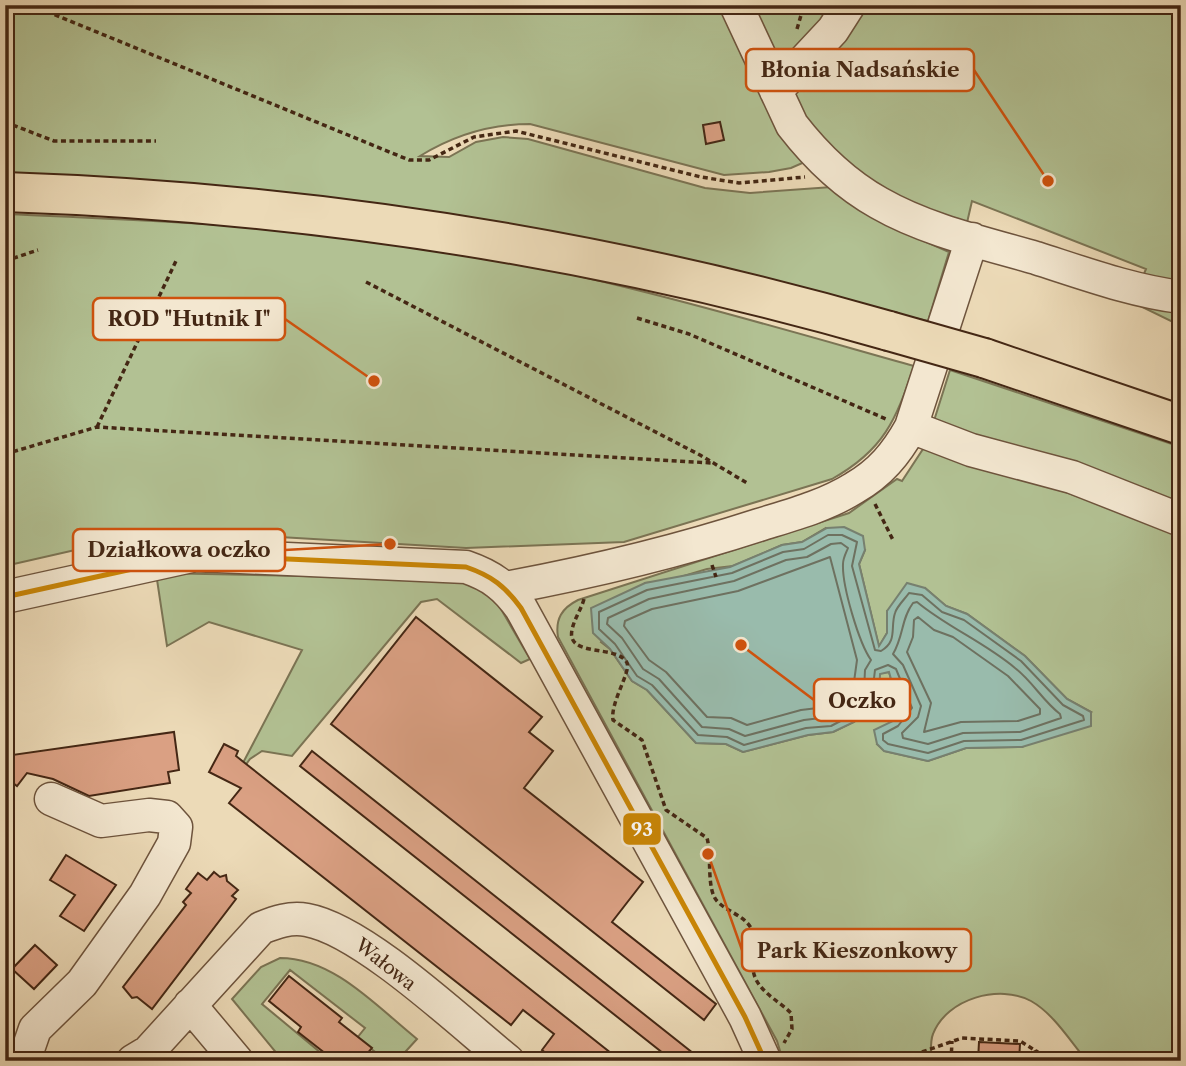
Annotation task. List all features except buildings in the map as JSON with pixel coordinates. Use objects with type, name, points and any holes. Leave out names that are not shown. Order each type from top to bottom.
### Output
[{"type":"main road","points":[[5,192],[232,207],[456,236],[676,277],[984,358],[1181,425]]},
{"type":"street","points":[[736,5],[792,125],[848,183],[880,204],[972,239],[1112,282],[1181,298]]},
{"type":"street","points":[[776,91],[833,30],[849,5]]},
{"type":"street","points":[[506,588],[600,569],[712,541],[822,504],[862,483],[897,452],[911,427],[972,239]]},
{"type":"street","points":[[911,427],[971,450],[1072,477],[1181,520]]},
{"type":"street","points":[[5,597],[196,555],[466,567],[491,576],[506,588],[521,608],[745,1017],[774,1054]]},
{"type":"street","points":[[24,1061],[35,1029],[82,983],[145,895],[174,843],[176,827],[167,817],[149,815],[101,821],[51,799]]},
{"type":"street","name":"Wałowa","points":[[133,1061],[148,1052],[261,928],[284,919],[308,920],[356,939],[508,1061]]},
{"type":"street","points":[[190,1005],[237,1061]]},
{"type":"path","points":[[32,5],[409,160],[429,160],[474,137],[516,131],[701,177],[739,183],[787,181],[807,177],[828,165]]},
{"type":"path","points":[[5,122],[54,141],[156,141]]},
{"type":"path","points":[[5,261],[38,250]]},
{"type":"path","points":[[97,427],[176,261]]},
{"type":"path","points":[[366,282],[747,483]]},
{"type":"path","points":[[637,317],[689,334],[858,409],[911,427]]},
{"type":"path","points":[[5,454],[97,427],[712,463]]},
{"type":"path","points":[[862,483],[884,518],[894,542]]},
{"type":"path","points":[[586,592],[571,632],[573,641],[582,648],[622,656],[627,663],[628,668],[617,691],[613,720],[642,740],[666,810],[707,838],[712,856],[710,886],[716,900],[741,916],[753,931],[757,950],[753,970],[762,990],[791,1013],[792,1030],[774,1054]]},
{"type":"path","points":[[922,1052],[962,1038],[1020,1041],[1052,1061]]},
{"type":"path","points":[[951,1061],[952,1041]]},
{"type":"path","points":[[1035,1050],[1040,1061]]},
{"type":"green space","points":[[5,5],[726,5],[807,161],[791,168],[769,172],[724,175],[530,124],[473,132],[420,156],[449,157],[476,142],[503,137],[528,139],[705,188],[750,193],[832,187],[884,223],[949,252],[928,321],[665,262],[5,176]]},
{"type":"green space","points":[[743,5],[1181,5],[1181,326],[1132,302],[1146,269],[972,201],[966,227],[865,182],[797,117]]},
{"type":"green space","points":[[5,214],[263,228],[366,238],[479,255],[605,282],[914,366],[886,432],[864,457],[832,479],[624,542],[466,548],[163,530],[5,566]]},
{"type":"green space","points":[[950,370],[1181,447],[1181,506],[1150,490],[932,427]]},
{"type":"green space","points":[[927,443],[1181,533],[1181,1061],[1087,1061],[1039,1006],[1018,996],[1005,994],[976,998],[950,1011],[933,1034],[931,1061],[797,1052],[781,1054],[777,1041],[558,637],[561,615],[578,600],[849,513],[897,479],[902,481]],"holes":[[[826,528],[865,550],[859,564],[879,647],[887,633],[887,611],[925,588],[946,606],[967,614],[1025,656],[1067,699],[1091,712],[1022,747],[966,748],[928,761],[885,751],[877,744],[905,707],[895,692],[889,672],[880,673],[870,710],[854,722],[833,732],[808,735],[743,752],[726,744],[696,743],[647,690],[632,681],[610,649],[601,642],[645,583],[667,581],[707,569],[733,566],[782,545],[802,542]]]},
{"type":"green space","points":[[156,573],[453,579],[484,589],[498,604],[530,659],[521,663],[437,599],[421,602],[292,756],[262,751],[250,759],[233,782],[302,650],[209,622],[167,646]]},
{"type":"green space","points":[[280,958],[300,960],[337,975],[417,1039],[397,1061],[387,1061],[357,1038],[365,1028],[290,970],[262,1004],[327,1058],[325,1061],[283,1061],[232,999],[261,967]]},
{"type":"water","points":[[844,527],[863,536],[865,550],[859,564],[879,646],[887,633],[887,611],[907,583],[925,588],[946,606],[967,614],[1025,656],[1067,699],[1091,712],[1091,726],[1022,747],[966,748],[928,761],[884,751],[877,744],[874,730],[893,721],[905,707],[895,693],[889,672],[880,674],[879,697],[870,710],[854,722],[833,732],[808,735],[743,752],[726,744],[696,743],[647,690],[632,681],[610,649],[593,633],[591,608],[645,583],[730,567],[782,545],[802,542],[827,528]]},
{"type":"transit line","name":"93","points":[[5,597],[196,555],[466,567],[491,578],[521,608],[745,1017],[765,1061]]},
{"type":"place","name":"Błonia Nadsańskie","points":[[1048,181]]},
{"type":"place","name":"ROD \"Hutnik I\"","points":[[374,381]]},
{"type":"place","name":"Działkowa oczko","points":[[390,544]]},
{"type":"place","name":"Oczko","points":[[741,645]]},
{"type":"place","name":"Park Kieszonkowy","points":[[708,854]]}]
